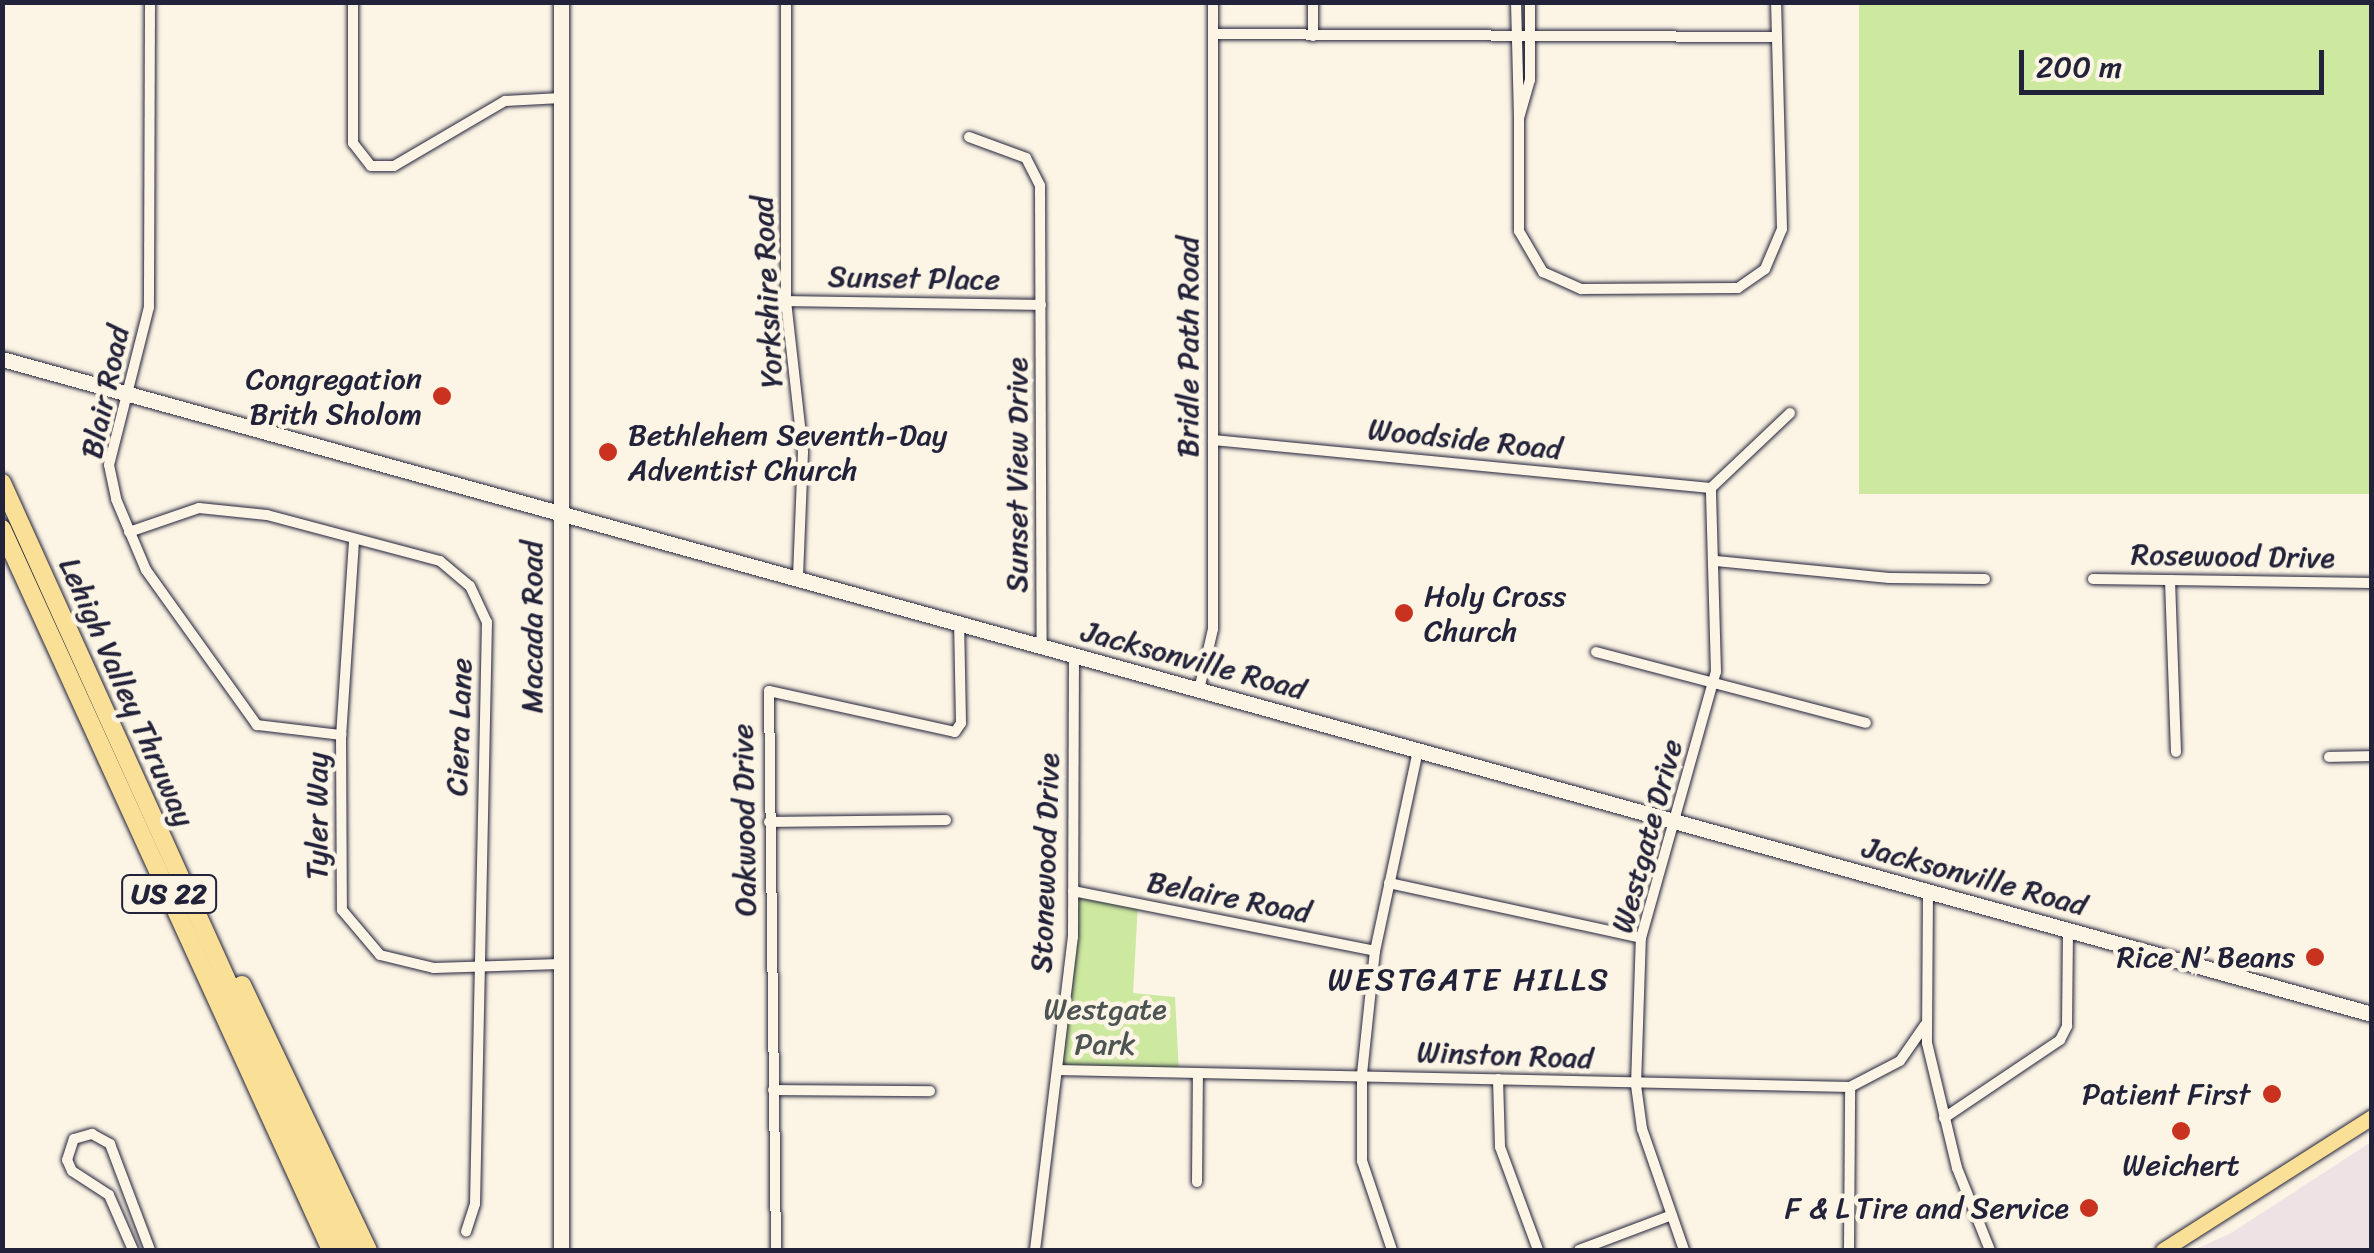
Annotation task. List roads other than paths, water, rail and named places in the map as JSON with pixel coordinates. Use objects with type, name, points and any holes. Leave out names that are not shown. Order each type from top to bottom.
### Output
[{"type":"highway","name":"Lehigh Valley Thruway","points":[[2,483],[349,1250]]},
{"type":"highway","name":"Lehigh Valley Thruway","points":[[2,529],[332,1250]]},
{"type":"highway","points":[[132,772],[368,1250]]},
{"type":"main road","points":[[2163,1250],[2372,1118]]},
{"type":"street","name":"Blair Road","points":[[150,2],[149,307],[109,465],[130,532],[175,616],[257,725],[341,735]]},
{"type":"street","points":[[354,2],[354,143],[371,166],[394,166],[505,101],[561,98]]},
{"type":"street","name":"Macada Road","points":[[560,2],[561,1250]]},
{"type":"street","name":"Yorkshire Road","points":[[786,2],[786,300],[802,452],[798,578]]},
{"type":"street","name":"Bridle Path Road","points":[[1199,690],[1213,628],[1213,2]]},
{"type":"street","points":[[1313,2],[1314,36]]},
{"type":"street","points":[[1516,2],[1519,232],[1543,272],[1582,289],[1731,290],[1765,269],[1782,229],[1773,37],[1776,2]]},
{"type":"street","points":[[1519,118],[1530,80],[1530,2]]},
{"type":"street","points":[[1213,34],[1773,37]]},
{"type":"street","name":"Sunset View Drive","points":[[968,137],[1026,158],[1035,170],[1042,208],[1042,646]]},
{"type":"street","name":"Sunset Place","points":[[786,300],[1041,304]]},
{"type":"street","name":"Jacksonville Road","points":[[2,359],[2372,1014]]},
{"type":"street","points":[[1711,488],[1790,413]]},
{"type":"street","name":"Woodside Road","points":[[1213,440],[1711,488]]},
{"type":"street","name":"Westgate Drive","points":[[1684,1250],[1642,1129],[1636,1084],[1641,938],[1714,680],[1716,561],[1711,488]]},
{"type":"street","name":"Ciera Lane","points":[[130,532],[199,508],[267,515],[440,562],[470,586],[487,622],[476,966],[475,1204],[466,1232]]},
{"type":"street","name":"Tyler Way","points":[[354,540],[341,735],[342,910],[380,954],[434,968],[560,964]]},
{"type":"street","points":[[1716,561],[1888,578],[1985,580]]},
{"type":"street","name":"Rosewood Drive","points":[[2093,579],[2372,584]]},
{"type":"street","points":[[2170,580],[2176,752]]},
{"type":"street","name":"Oakwood Drive","points":[[776,1250],[769,691],[955,732],[961,722],[959,623]]},
{"type":"street","points":[[1596,652],[1866,723]]},
{"type":"street","name":"Stonewood Drive","points":[[1035,1250],[1074,892],[1074,655]]},
{"type":"street","points":[[1392,1250],[1362,1161],[1362,1074],[1375,951],[1418,750]]},
{"type":"street","points":[[2328,757],[2372,756]]},
{"type":"street","points":[[770,822],[946,820]]},
{"type":"street","points":[[1389,883],[1641,938]]},
{"type":"street","name":"Belaire Road","points":[[1074,892],[1375,951]]},
{"type":"street","points":[[1928,892],[1925,1025],[1944,1118],[1990,1250]]},
{"type":"street","points":[[1944,1118],[2066,1030],[2068,930]]},
{"type":"street","name":"Winston Road","points":[[1057,1070],[1850,1087],[1900,1060],[1925,1025]]},
{"type":"street","points":[[1197,1182],[1198,1074]]},
{"type":"street","points":[[1498,1080],[1500,1147],[1538,1250]]},
{"type":"street","points":[[1849,1250],[1850,1087]]},
{"type":"street","points":[[773,1090],[930,1091]]},
{"type":"street","points":[[133,1250],[109,1195],[72,1172],[67,1160],[74,1139],[92,1134],[110,1144],[150,1250]]},
{"type":"street","points":[[1580,1250],[1672,1215]]},
{"type":"place","name":"Congregation Brith Sholom","points":[[442,396]]},
{"type":"place","name":"Bethlehem Seventh-Day Adventist Church","points":[[608,452]]},
{"type":"place","name":"Holy Cross Church","points":[[1404,613]]},
{"type":"place","name":"Rice N’ Beans","points":[[2315,957]]},
{"type":"place","name":"Patient First","points":[[2272,1094]]},
{"type":"place","name":"Weichert","points":[[2181,1131]]},
{"type":"place","name":"F & L Tire and Service","points":[[2089,1208]]},
{"type":"district","name":"WESTGATE HILLS","points":[[1469,980]]},
{"type":"park label","name":"Westgate Park","points":[[1105,1026]]}]
